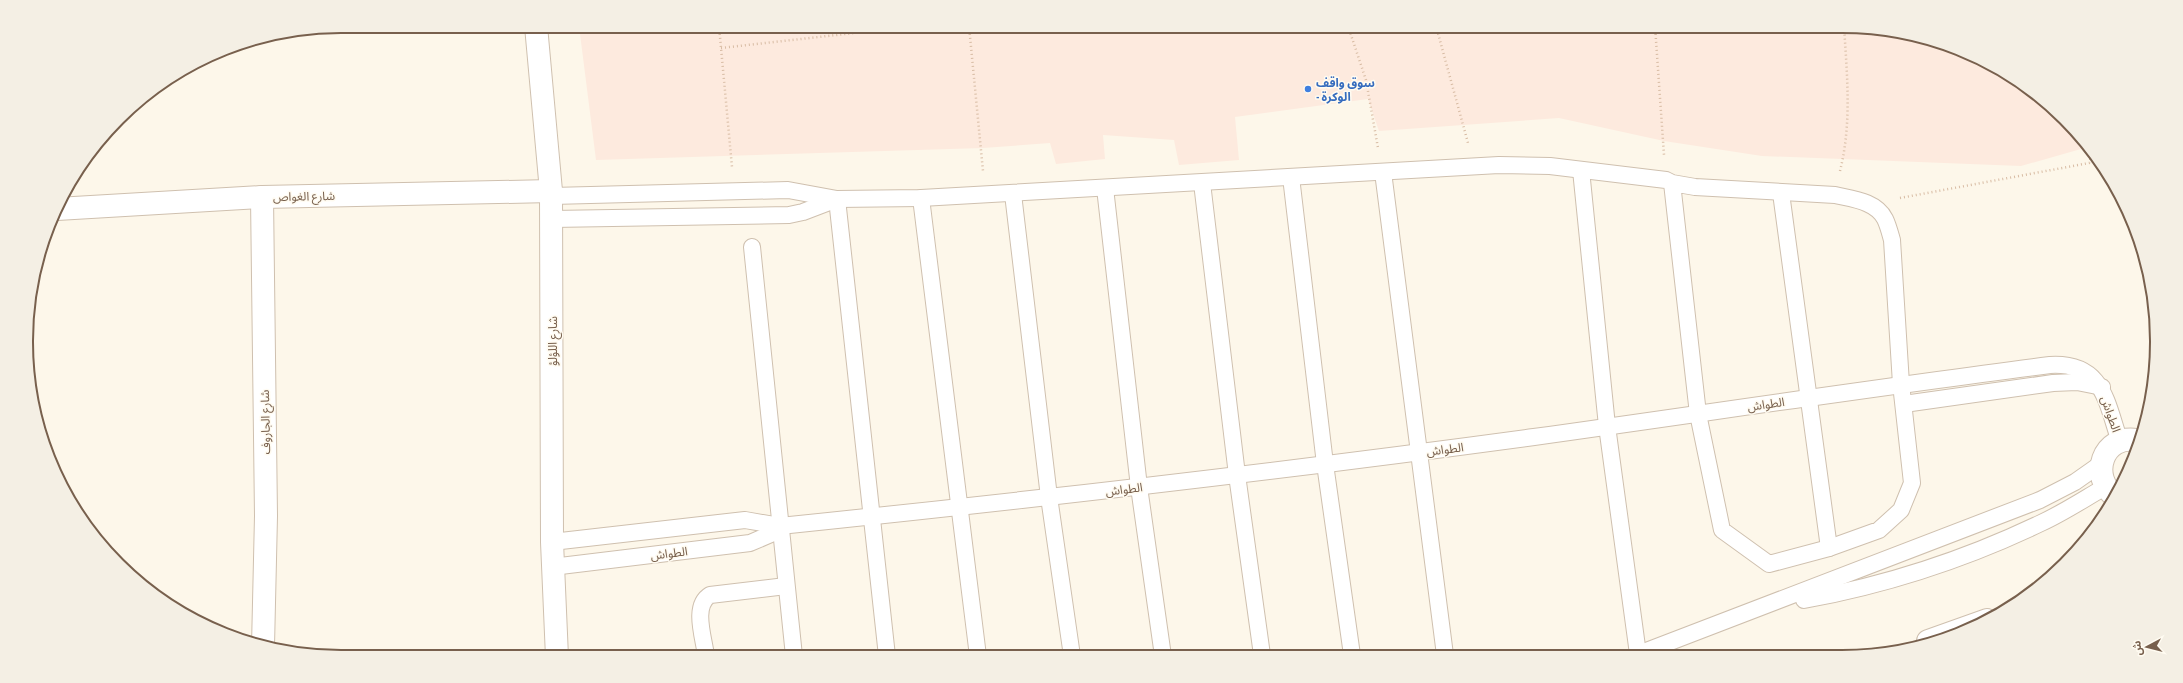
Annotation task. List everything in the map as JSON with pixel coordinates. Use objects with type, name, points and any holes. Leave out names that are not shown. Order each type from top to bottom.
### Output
[{"type":"street","name":"شارع اللؤلؤ","points":[[537,33],[552,193],[552,567],[557,650]]},
{"type":"street","name":"شارع الغواص","points":[[63,209],[262,197],[552,193]]},
{"type":"street","name":"شارع الجاروف","points":[[262,197],[266,516],[263,639]]},
{"type":"street","points":[[2110,495],[2100,472],[2105,454],[2111,447],[2129,441]]},
{"type":"lane","points":[[552,193],[799,191],[837,199],[921,198],[986,196],[1474,166],[1550,166],[1669,182],[1781,193],[1835,195],[1868,203],[1885,217],[1892,240],[1901,384],[1912,483],[1901,510],[1879,530],[1829,548],[1769,564],[1722,530],[1698,414],[1669,182]]},
{"type":"lane","points":[[1581,170],[1607,426],[1636,650]]},
{"type":"lane","points":[[1383,172],[1444,650]]},
{"type":"lane","points":[[1291,178],[1325,464],[1351,650]]},
{"type":"lane","points":[[1202,183],[1237,475],[1261,650]]},
{"type":"lane","points":[[1106,188],[1139,487],[1162,650]]},
{"type":"lane","points":[[1781,193],[1829,548]]},
{"type":"lane","points":[[1013,194],[1049,497],[1071,650]]},
{"type":"lane","points":[[921,198],[977,650]]},
{"type":"lane","points":[[552,219],[789,214],[803,212],[837,199]]},
{"type":"lane","points":[[837,199],[886,650]]},
{"type":"lane","points":[[752,247],[793,650]]},
{"type":"lane","name":"الطواش","points":[[552,542],[739,521],[757,521],[780,526],[1139,487],[1420,452],[1698,414],[1901,384],[2065,364],[2079,368],[2092,376],[2102,387],[2129,441]]},
{"type":"lane","name":"الطواش","points":[[1904,404],[2053,383],[2077,382],[2102,387]]},
{"type":"lane","points":[[1648,650],[1767,606],[2040,500],[2075,482],[2102,464]]},
{"type":"lane","points":[[1767,606],[1852,591],[1950,562],[2109,497]]},
{"type":"lane","name":"الطواش","points":[[552,567],[750,543],[761,539],[780,526]]},
{"type":"lane","points":[[705,650],[700,612],[705,598],[710,595],[786,586]]},
{"type":"path","points":[[720,33],[735,192]]},
{"type":"path","points":[[721,48],[846,33]]},
{"type":"path","points":[[970,33],[986,196]]},
{"type":"path","points":[[1350,33],[1366,80],[1383,172]]},
{"type":"path","points":[[1438,33],[1474,166]]},
{"type":"path","points":[[1655,33],[1669,182]]},
{"type":"path","points":[[1835,195],[1844,155],[1847,128],[1848,102],[1844,33]]},
{"type":"path","points":[[1868,203],[2091,163],[2090,160]]},
{"type":"shaded area","name":"سوق واقف - الوكرة","points":[[580,33],[1862,34],[1902,39],[1941,49],[1960,56],[1996,74],[2029,97],[2060,123],[2082,149],[2021,166],[1762,156],[1664,141],[1559,118],[1379,131],[1368,99],[1235,117],[1239,160],[1179,165],[1174,140],[1103,135],[1105,159],[1056,164],[1050,143],[983,148],[596,160]]},
{"type":"place","name":"سوق واقف - الوكرة","points":[[1308,89]]}]
